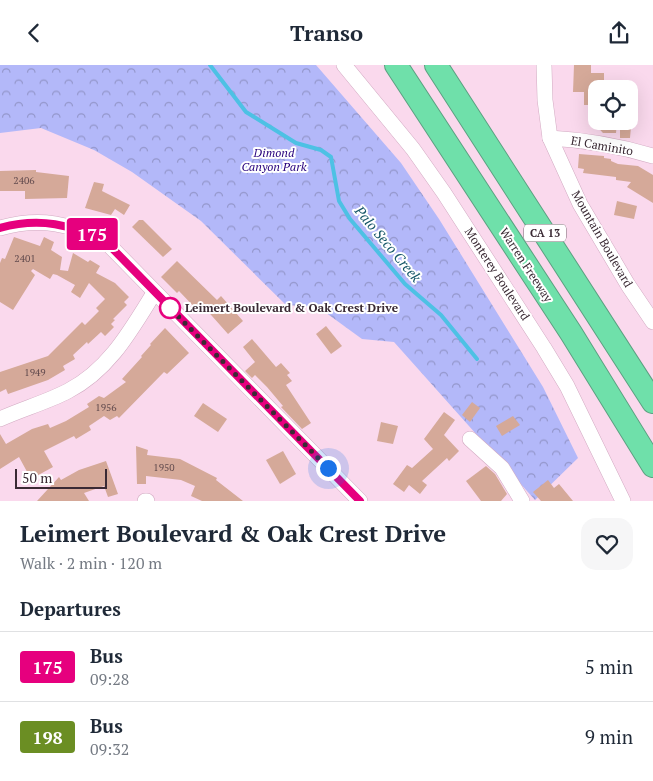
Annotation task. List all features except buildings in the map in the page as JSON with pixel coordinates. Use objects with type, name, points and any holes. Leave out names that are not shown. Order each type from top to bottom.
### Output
[{"type":"highway","points":[[387,65],[500,225]]},
{"type":"highway","name":"Warren Freeway","points":[[396,65],[653,466]]},
{"type":"highway","name":"CA 13","points":[[436,65],[653,402]]},
{"type":"street","name":"Monterey Boulevard","points":[[344,65],[413,149],[444,193],[544,348],[567,386],[623,501]]},
{"type":"street","name":"Mountain Boulevard","points":[[544,65],[545,100],[550,138],[580,204],[653,322]]},
{"type":"street","name":"El Caminito","points":[[550,138],[585,140],[653,156]]},
{"type":"street","points":[[0,228],[38,221],[64,224],[88,232],[107,243],[360,501]]},
{"type":"street","points":[[0,419],[68,391],[91,377],[124,340],[154,293]]},
{"type":"street","points":[[470,439],[502,468],[522,501]]},
{"type":"green space","name":"Dimond Canyon Park","points":[[0,65],[316,65],[401,163],[439,219],[543,387],[578,458],[535,500],[394,342],[362,339],[318,307],[286,305],[201,221],[132,172],[94,150],[41,128],[0,133]]},
{"type":"waterway","name":"Palo Seco Creek","points":[[210,65],[246,112],[296,143],[321,150],[331,157],[339,201],[350,219],[405,284],[441,315],[477,359]]},
{"type":"bus line","name":"175","points":[[0,228],[16,223],[38,221],[64,224],[88,232],[107,243],[123,257],[154,293],[360,501]]},
{"type":"place","name":"Leimert Boulevard & Oak Crest Drive","points":[[170,308]]},
{"type":"route","points":[[170,308],[168,306],[328,468]]}]
